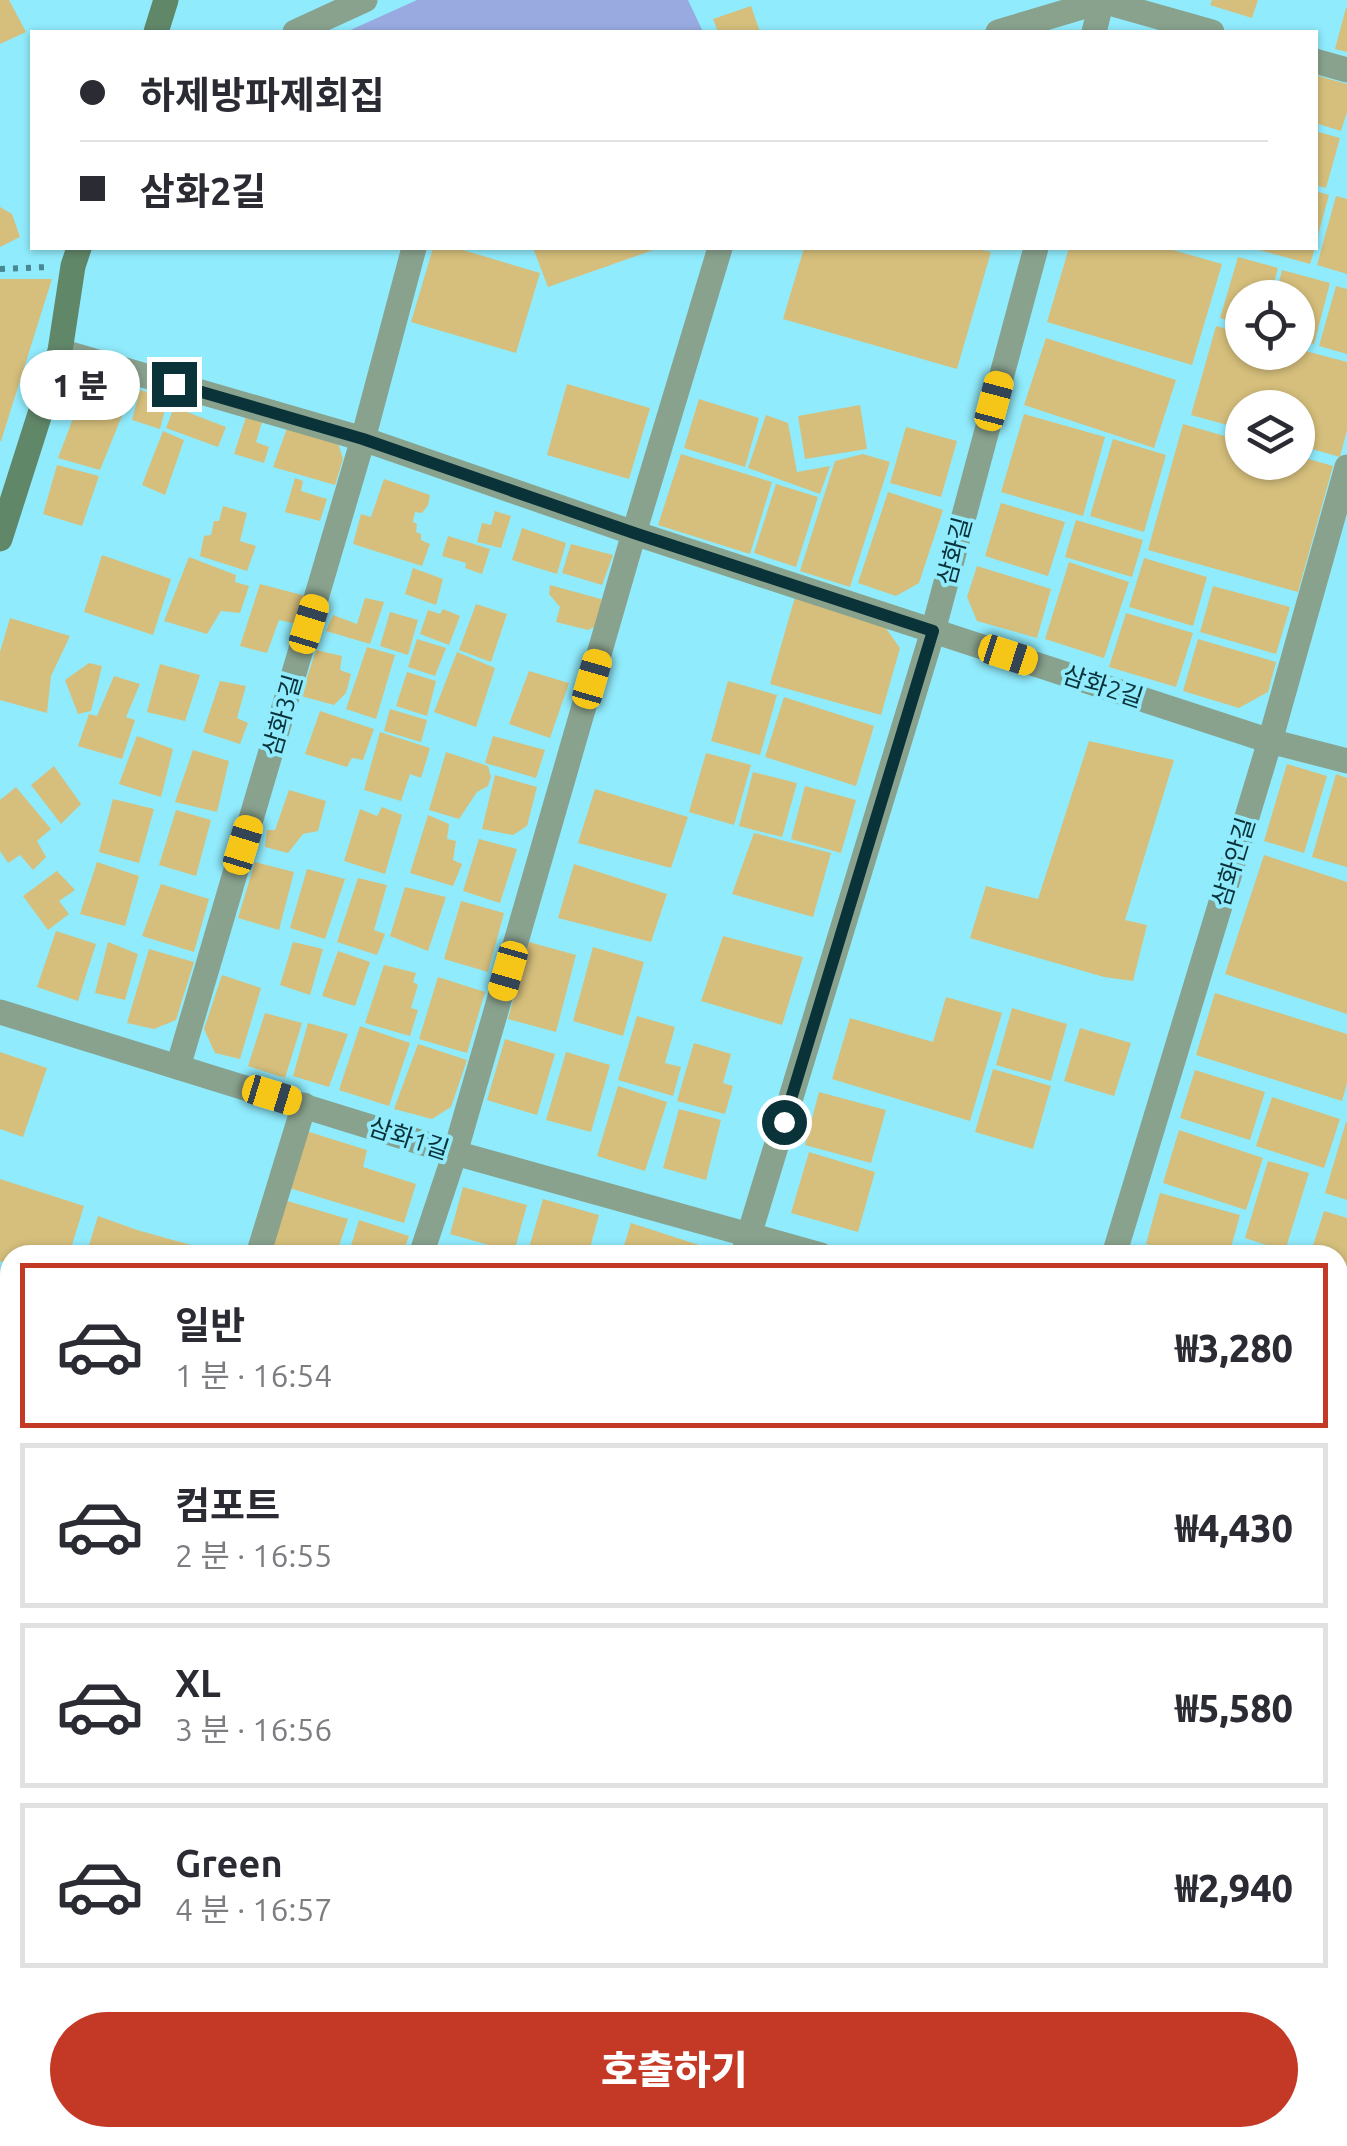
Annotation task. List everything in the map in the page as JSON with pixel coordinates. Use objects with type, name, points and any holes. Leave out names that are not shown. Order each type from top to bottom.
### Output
[{"type":"street","points":[[157,30],[166,0]]},
{"type":"street","points":[[298,30],[365,0]]},
{"type":"street","points":[[1004,30],[1102,0],[1205,30]]},
{"type":"street","points":[[1094,30],[1102,0]]},
{"type":"street","points":[[1318,63],[1347,70]]},
{"type":"street","name":"삼화3길","points":[[178,1066],[363,439],[413,250]]},
{"type":"street","points":[[424,1245],[455,1154],[719,250]]},
{"type":"street","name":"삼화길","points":[[746,1245],[933,631],[1035,250]]},
{"type":"street","points":[[0,540],[60,350],[76,257]]},
{"type":"street","name":"삼화2길","points":[[60,350],[363,439],[933,631],[1270,741],[1347,761]]},
{"type":"street","name":"삼화안길","points":[[1117,1245],[1270,741],[1347,467]]},
{"type":"street","name":"삼화1길","points":[[0,1012],[746,1245]]},
{"type":"street","points":[[261,1245],[304,1104]]},
{"type":"path","points":[[0,269],[76,257]]},
{"type":"shaded area","points":[[417,0],[688,0],[702,30],[350,30]]},
{"type":"building","points":[[0,0],[9,0],[26,32],[0,44]]},
{"type":"building","points":[[1212,0],[1258,0],[1252,18],[1210,5]]},
{"type":"building","points":[[751,6],[759,30],[717,30],[713,19]]},
{"type":"building","points":[[1347,8],[1347,52],[1335,49]]},
{"type":"building","points":[[1318,76],[1347,84],[1347,112],[1341,131],[1318,124]]},
{"type":"building","points":[[1318,132],[1340,138],[1326,188],[1318,186]]},
{"type":"building","points":[[1318,192],[1329,195],[1318,235]]},
{"type":"building","points":[[1336,196],[1347,199],[1347,274],[1317,265]]},
{"type":"building","points":[[0,207],[12,214],[20,237],[0,247]]},
{"type":"building","points":[[432,250],[463,250],[540,273],[516,353],[411,322]]},
{"type":"building","points":[[534,250],[653,250],[548,287]]},
{"type":"building","points":[[803,250],[991,252],[957,369],[783,319]]},
{"type":"building","points":[[1068,250],[1173,250],[1222,264],[1192,365],[1047,322]]},
{"type":"building","points":[[1259,250],[1314,250],[1310,264]]},
{"type":"building","points":[[1238,257],[1278,268],[1275,280],[1231,280]]},
{"type":"building","points":[[1282,270],[1330,283],[1315,340],[1315,280],[1280,280]]},
{"type":"building","points":[[0,279],[52,279],[1,441],[0,441]]},
{"type":"building","points":[[1336,286],[1347,289],[1347,354],[1319,346]]},
{"type":"building","points":[[1216,326],[1225,328],[1225,370],[1315,370],[1315,354],[1347,362],[1347,430],[1340,457],[1315,450],[1315,390],[1225,390],[1225,424],[1191,415]]},
{"type":"building","points":[[1046,338],[1176,380],[1154,448],[1024,405]]},
{"type":"building","points":[[90,374],[134,386],[100,470],[58,458]]},
{"type":"building","points":[[567,384],[650,408],[629,479],[547,455]]},
{"type":"building","points":[[140,390],[168,398],[160,429],[132,420]]},
{"type":"building","points":[[699,399],[759,418],[745,467],[684,448]]},
{"type":"building","points":[[860,405],[867,449],[805,459],[798,416]]},
{"type":"building","points":[[174,407],[226,427],[218,447],[166,428]]},
{"type":"building","points":[[247,414],[263,419],[256,442],[269,447],[264,463],[234,454]]},
{"type":"building","points":[[1024,414],[1105,437],[1083,516],[1001,492]]},
{"type":"building","points":[[766,415],[788,423],[797,472],[830,466],[820,494],[748,468]]},
{"type":"building","points":[[289,423],[337,440],[343,459],[335,485],[273,467]]},
{"type":"building","points":[[1183,424],[1225,436],[1225,480],[1315,480],[1315,461],[1333,466],[1298,592],[1148,550]]},
{"type":"building","points":[[906,427],[957,441],[941,497],[890,483]]},
{"type":"building","points":[[163,431],[184,440],[165,495],[142,485]]},
{"type":"building","points":[[1113,439],[1166,455],[1144,532],[1090,516]]},
{"type":"building","points":[[681,454],[772,482],[750,554],[658,525]]},
{"type":"building","points":[[863,454],[890,462],[850,587],[800,571],[835,461]]},
{"type":"building","points":[[57,465],[99,476],[82,526],[43,514]]},
{"type":"building","points":[[295,478],[303,481],[301,491],[327,499],[320,521],[285,512]]},
{"type":"building","points":[[384,479],[430,495],[422,513],[415,512],[413,522],[421,540],[430,544],[422,566],[353,544],[361,514],[371,517]]},
{"type":"building","points":[[776,484],[818,497],[796,567],[754,553]]},
{"type":"building","points":[[888,492],[943,510],[919,583],[896,596],[858,583]]},
{"type":"building","points":[[1001,503],[1065,522],[1048,576],[985,556]]},
{"type":"building","points":[[223,506],[247,513],[240,541],[256,546],[247,571],[200,556],[204,536],[211,535]]},
{"type":"building","points":[[495,511],[511,516],[501,548],[477,542],[482,523],[491,525]]},
{"type":"building","points":[[1076,520],[1143,540],[1132,577],[1065,557]]},
{"type":"building","points":[[522,528],[566,543],[557,574],[512,560]]},
{"type":"building","points":[[448,536],[490,549],[482,574],[465,568],[466,563],[442,556]]},
{"type":"building","points":[[571,544],[613,555],[602,585],[562,573]]},
{"type":"building","points":[[102,555],[171,579],[153,635],[84,612]]},
{"type":"building","points":[[189,557],[236,575],[235,582],[249,586],[240,613],[221,611],[207,634],[164,621]]},
{"type":"building","points":[[1144,558],[1207,577],[1193,626],[1129,607]]},
{"type":"building","points":[[1069,562],[1129,582],[1104,658],[1045,639]]},
{"type":"building","points":[[977,566],[1051,589],[1037,638],[977,621],[967,597]]},
{"type":"building","points":[[413,568],[443,579],[436,605],[405,594]]},
{"type":"building","points":[[260,584],[306,596],[297,624],[279,620],[267,653],[240,646]]},
{"type":"building","points":[[550,585],[601,599],[602,623],[588,630],[556,622],[560,607],[549,594]]},
{"type":"building","points":[[1213,586],[1290,607],[1276,654],[1200,632]]},
{"type":"building","points":[[795,597],[882,623],[900,648],[881,715],[770,684]]},
{"type":"building","points":[[365,598],[384,602],[370,644],[326,631],[333,615],[357,624]]},
{"type":"building","points":[[476,604],[507,614],[491,662],[459,650]]},
{"type":"building","points":[[443,609],[460,616],[449,645],[420,634],[428,610],[440,614]]},
{"type":"building","points":[[390,612],[418,620],[408,655],[380,646]]},
{"type":"building","points":[[1126,613],[1193,633],[1176,687],[1109,667]]},
{"type":"building","points":[[10,618],[70,636],[51,676],[47,713],[0,700],[0,652]]},
{"type":"building","points":[[417,639],[446,648],[435,676],[408,667]]},
{"type":"building","points":[[1198,639],[1276,662],[1268,692],[1239,708],[1183,691]]},
{"type":"building","points":[[367,647],[395,655],[376,719],[346,709]]},
{"type":"building","points":[[316,650],[342,656],[340,670],[351,674],[346,693],[334,705],[301,696]]},
{"type":"building","points":[[457,652],[495,668],[476,727],[434,712]]},
{"type":"building","points":[[89,663],[102,666],[91,711],[78,714],[65,680]]},
{"type":"building","points":[[160,664],[200,675],[185,721],[147,712]]},
{"type":"building","points":[[529,671],[569,683],[550,738],[509,724]]},
{"type":"building","points":[[407,672],[436,681],[427,716],[396,706]]},
{"type":"building","points":[[114,676],[140,684],[126,717],[135,720],[122,759],[78,746],[89,714],[97,716]]},
{"type":"building","points":[[220,681],[246,686],[237,718],[248,723],[240,744],[203,732]]},
{"type":"building","points":[[728,681],[777,695],[760,755],[711,741]]},
{"type":"building","points":[[784,697],[874,726],[856,786],[765,757]]},
{"type":"building","points":[[390,709],[427,720],[421,742],[384,731]]},
{"type":"building","points":[[320,711],[374,729],[363,760],[352,758],[347,767],[305,754]]},
{"type":"building","points":[[380,732],[430,748],[421,778],[410,774],[401,801],[364,790]]},
{"type":"building","points":[[137,736],[173,749],[161,797],[119,784]]},
{"type":"building","points":[[493,736],[545,750],[536,778],[485,763]]},
{"type":"building","points":[[1089,741],[1174,760],[1125,920],[1147,925],[1133,981],[1104,977],[970,938],[986,886],[1038,899]]},
{"type":"building","points":[[193,750],[229,761],[217,812],[175,802]]},
{"type":"building","points":[[446,752],[488,766],[491,777],[488,786],[477,792],[459,819],[429,810]]},
{"type":"building","points":[[706,753],[751,765],[734,825],[689,812]]},
{"type":"building","points":[[1287,764],[1327,776],[1304,853],[1264,841]]},
{"type":"building","points":[[54,766],[81,804],[61,824],[31,785]]},
{"type":"building","points":[[753,772],[797,783],[782,837],[739,826]]},
{"type":"building","points":[[1336,774],[1347,778],[1347,867],[1312,857]]},
{"type":"building","points":[[495,775],[537,787],[527,826],[513,835],[482,829]]},
{"type":"building","points":[[805,786],[856,800],[841,853],[791,839]]},
{"type":"building","points":[[16,787],[51,829],[37,841],[46,857],[33,870],[20,855],[8,863],[0,851],[0,800]]},
{"type":"building","points":[[595,789],[688,817],[671,868],[578,843]]},
{"type":"building","points":[[289,790],[326,801],[318,831],[303,834],[288,853],[265,847],[267,830],[275,830]]},
{"type":"building","points":[[113,799],[154,809],[139,863],[99,852]]},
{"type":"building","points":[[382,807],[402,815],[385,874],[344,861],[360,809],[377,816]]},
{"type":"building","points":[[176,810],[211,820],[196,876],[159,865]]},
{"type":"building","points":[[428,815],[449,824],[447,839],[456,841],[453,860],[462,864],[453,886],[410,873]]},
{"type":"building","points":[[754,833],[831,853],[813,917],[732,894]]},
{"type":"building","points":[[479,839],[517,849],[500,903],[463,891]]},
{"type":"building","points":[[1264,855],[1347,882],[1347,1014],[1225,974]]},
{"type":"building","points":[[97,862],[139,876],[125,926],[80,914]]},
{"type":"building","points":[[255,862],[294,872],[279,930],[238,918]]},
{"type":"building","points":[[574,864],[667,894],[651,942],[558,918]]},
{"type":"building","points":[[307,869],[345,879],[325,939],[290,928]]},
{"type":"building","points":[[57,871],[75,890],[59,901],[69,914],[48,930],[23,896]]},
{"type":"building","points":[[358,878],[387,885],[374,930],[385,934],[377,955],[337,942]]},
{"type":"building","points":[[161,884],[209,899],[194,952],[142,936]]},
{"type":"building","points":[[405,887],[446,897],[428,951],[390,936]]},
{"type":"building","points":[[461,901],[504,913],[488,972],[444,959]]},
{"type":"building","points":[[56,931],[96,944],[78,1001],[37,987]]},
{"type":"building","points":[[723,936],[803,957],[782,1025],[701,1001]]},
{"type":"building","points":[[108,942],[138,954],[125,1000],[95,993]]},
{"type":"building","points":[[293,942],[323,949],[310,995],[280,985]]},
{"type":"building","points":[[529,942],[576,955],[556,1032],[508,1019]]},
{"type":"building","points":[[593,947],[644,962],[623,1036],[573,1021]]},
{"type":"building","points":[[149,949],[194,962],[176,1020],[154,1029],[127,1023]]},
{"type":"building","points":[[338,951],[370,962],[355,1006],[322,996]]},
{"type":"building","points":[[384,965],[416,973],[413,982],[418,985],[411,1008],[418,1010],[410,1036],[365,1023]]},
{"type":"building","points":[[222,975],[261,988],[240,1059],[215,1053],[204,1029]]},
{"type":"building","points":[[438,977],[485,992],[467,1053],[419,1039]]},
{"type":"building","points":[[1215,993],[1347,1034],[1347,1083],[1342,1101],[1196,1055]]},
{"type":"building","points":[[946,997],[1002,1013],[970,1121],[832,1079],[850,1018],[933,1042]]},
{"type":"building","points":[[1012,1008],[1067,1024],[1051,1081],[996,1065]]},
{"type":"building","points":[[265,1013],[302,1023],[285,1078],[248,1066]]},
{"type":"building","points":[[637,1016],[675,1027],[665,1063],[681,1067],[673,1096],[618,1080]]},
{"type":"building","points":[[308,1023],[348,1034],[329,1087],[293,1076]]},
{"type":"building","points":[[360,1026],[410,1043],[389,1106],[339,1090]]},
{"type":"building","points":[[1080,1028],[1131,1043],[1114,1096],[1064,1081]]},
{"type":"building","points":[[505,1039],[555,1054],[537,1115],[487,1100]]},
{"type":"building","points":[[694,1043],[731,1054],[723,1083],[733,1086],[725,1114],[677,1101]]},
{"type":"building","points":[[418,1044],[467,1060],[451,1107],[432,1119],[394,1109]]},
{"type":"building","points":[[0,1052],[47,1068],[23,1137],[0,1129]]},
{"type":"building","points":[[566,1052],[610,1065],[591,1132],[546,1120]]},
{"type":"building","points":[[993,1069],[1051,1086],[1033,1149],[975,1132]]},
{"type":"building","points":[[1195,1070],[1265,1092],[1250,1140],[1180,1118]]},
{"type":"building","points":[[618,1086],[667,1102],[645,1171],[597,1156]]},
{"type":"building","points":[[819,1092],[886,1110],[871,1163],[805,1145]]},
{"type":"building","points":[[1272,1097],[1340,1119],[1324,1168],[1256,1146]]},
{"type":"building","points":[[679,1109],[721,1120],[706,1180],[663,1168]]},
{"type":"building","points":[[1347,1122],[1347,1200],[1325,1193]]},
{"type":"building","points":[[1179,1130],[1263,1158],[1246,1210],[1163,1183]]},
{"type":"building","points":[[306,1131],[367,1150],[363,1167],[416,1184],[404,1223],[289,1188]]},
{"type":"building","points":[[809,1152],[875,1172],[858,1232],[791,1213]]},
{"type":"building","points":[[1268,1161],[1309,1173],[1287,1245],[1267,1245],[1245,1238]]},
{"type":"building","points":[[0,1179],[84,1206],[72,1245],[0,1245]]},
{"type":"building","points":[[463,1187],[527,1205],[516,1245],[489,1245],[450,1234]]},
{"type":"building","points":[[1160,1193],[1240,1215],[1232,1245],[1146,1244]]},
{"type":"building","points":[[543,1199],[599,1215],[591,1245],[530,1245]]},
{"type":"building","points":[[284,1200],[348,1219],[339,1245],[271,1245]]},
{"type":"building","points":[[1324,1211],[1347,1218],[1347,1245],[1313,1245]]},
{"type":"building","points":[[98,1216],[191,1245],[89,1245]]},
{"type":"building","points":[[359,1220],[409,1236],[406,1245],[351,1245]]},
{"type":"building","points":[[631,1223],[699,1245],[624,1245]]},
{"type":"route","points":[[174,384],[363,439],[933,631],[784,1122]]}]
